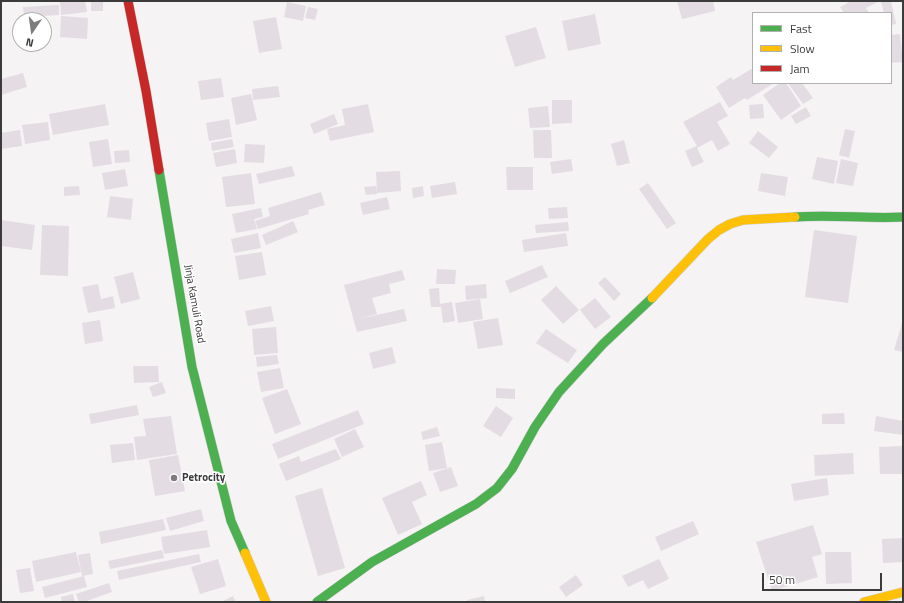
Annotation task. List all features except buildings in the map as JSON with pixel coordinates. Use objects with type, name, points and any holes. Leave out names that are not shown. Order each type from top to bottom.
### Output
[{"type":"street","name":"Jinja Kamuli Road","points":[[128,1],[146,91],[192,368],[231,520],[266,602]]},
{"type":"street","points":[[317,602],[372,562],[476,504],[497,488],[512,469],[535,427],[559,392],[603,344],[652,298],[708,239],[719,230],[730,224],[743,220],[820,215],[881,218],[903,217]]},
{"type":"street","points":[[864,602],[903,592]]},
{"type":"traffic: fast","points":[[159,170],[192,367],[231,521],[245,553]]},
{"type":"traffic: fast","points":[[795,217],[903,217]]},
{"type":"traffic: fast","points":[[317,602],[372,562],[476,504],[497,488],[512,469],[535,427],[559,392],[603,344],[652,298]]},
{"type":"traffic: slow","points":[[652,298],[708,239],[719,230],[730,224],[743,220],[795,217]]},
{"type":"traffic: slow","points":[[245,553],[266,602]]},
{"type":"traffic: slow","points":[[864,602],[903,592]]},
{"type":"traffic: jam","points":[[128,1],[146,91],[159,170]]},
{"type":"place","name":"Petrocity","points":[[174,478]]}]
